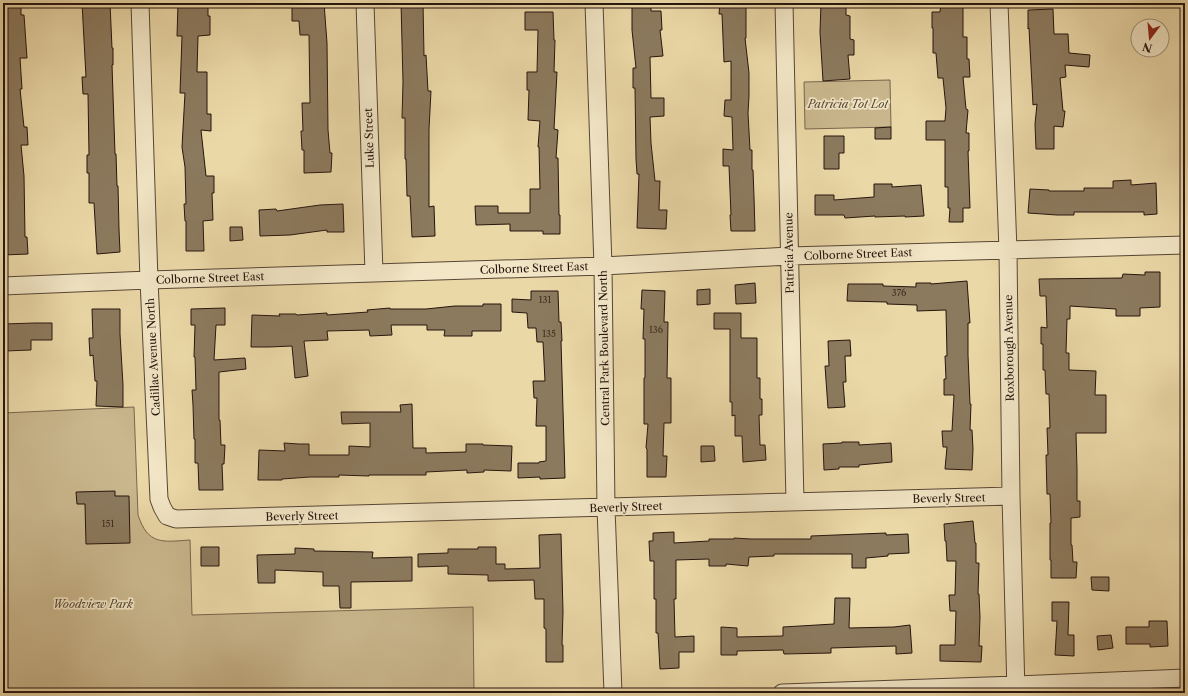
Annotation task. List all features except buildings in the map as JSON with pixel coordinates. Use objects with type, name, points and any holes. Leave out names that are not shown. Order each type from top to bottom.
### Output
[{"type":"street","name":"Cadillac Avenue North","points":[[140,3],[149,280],[159,499],[167,516],[176,519],[240,517]]},
{"type":"street","name":"Luke Street","points":[[365,3],[374,273]]},
{"type":"street","name":"Central Park Boulevard North","points":[[594,3],[603,266],[606,508],[612,693]]},
{"type":"street","name":"Patricia Avenue","points":[[784,3],[795,502]]},
{"type":"street","name":"Roxborough Avenue","points":[[999,3],[1008,251],[1011,496],[1016,689]]},
{"type":"street","name":"Colborne Street East","points":[[3,286],[603,266],[789,256],[1185,245]]},
{"type":"street","name":"Beverly Street","points":[[240,517],[1011,496]]},
{"type":"street","points":[[782,693],[1016,689],[1185,678]]},
{"type":"green space","name":"Patricia Tot Lot","points":[[890,80],[891,127],[805,129],[804,82]]},
{"type":"green space","name":"Woodview Park","points":[[134,407],[138,515],[146,532],[157,540],[190,540],[192,615],[473,607],[474,693],[3,693],[3,413]]}]
